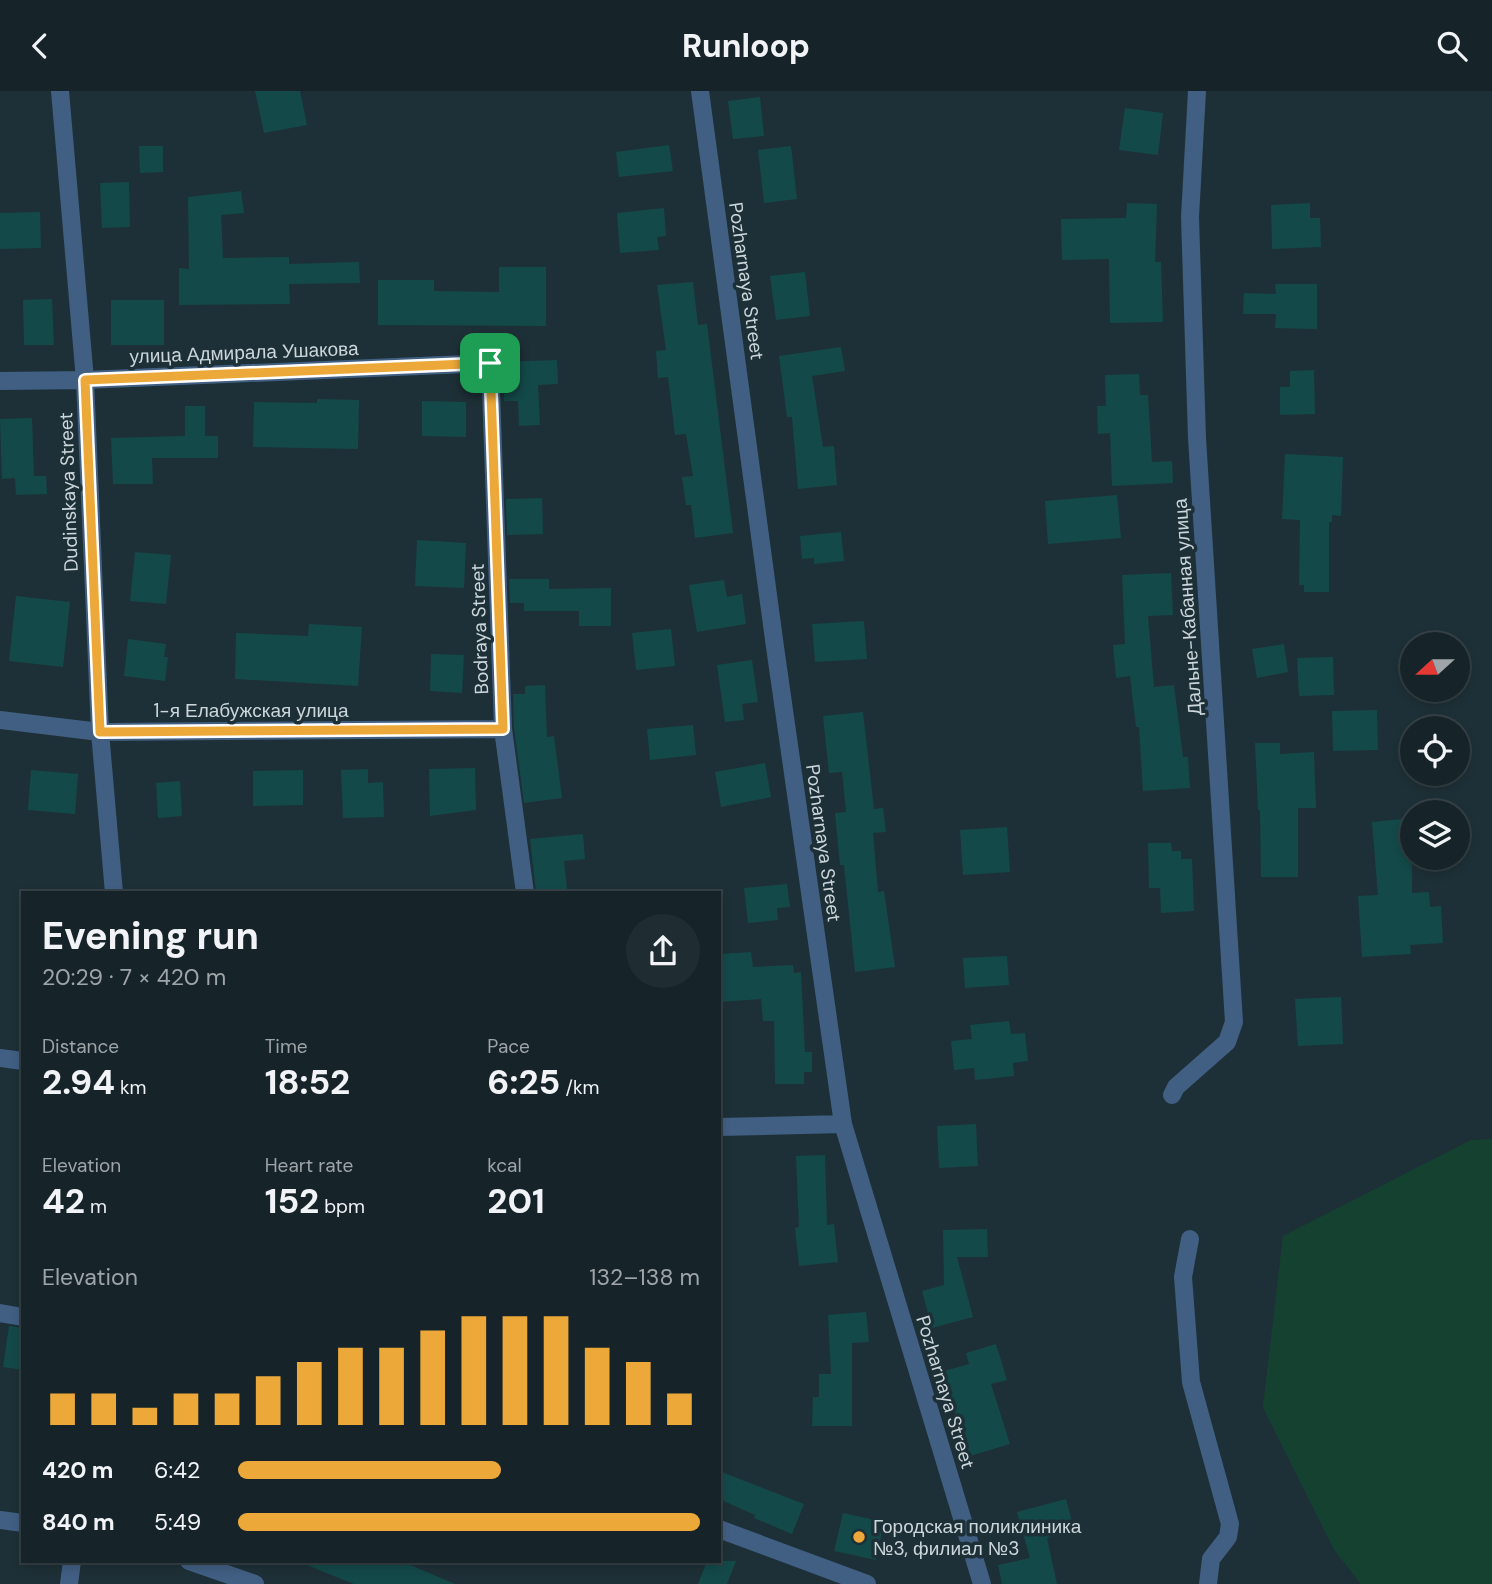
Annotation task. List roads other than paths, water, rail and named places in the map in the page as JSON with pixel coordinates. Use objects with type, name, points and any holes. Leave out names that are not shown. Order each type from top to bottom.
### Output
[{"type":"street","name":"Dudinskaya Street","points":[[60,91],[85,380],[100,732],[114,891]]},
{"type":"street","name":"Pozharnaya Street","points":[[700,91],[843,1124],[982,1584]]},
{"type":"street","name":"Дальне-Кабанная улица","points":[[1172,1095],[1176,1087],[1227,1042],[1234,1022],[1197,438],[1190,217],[1197,91]]},
{"type":"street","name":"улица Адмирала Ушакова","points":[[0,380],[85,380],[490,363]]},
{"type":"street","name":"Bodraya Street","points":[[490,363],[503,729],[525,891]]},
{"type":"street","name":"1-я Елабужская улица","points":[[0,720],[100,732],[503,729]]},
{"type":"street","points":[[0,1058],[21,1061]]},
{"type":"street","points":[[721,1127],[843,1124]]},
{"type":"street","points":[[1190,1239],[1183,1276],[1191,1382],[1230,1524],[1228,1537],[1211,1559],[1208,1584]]},
{"type":"street","points":[[0,1313],[21,1317]]},
{"type":"street","points":[[0,1520],[21,1523]]},
{"type":"street","points":[[721,1530],[867,1584]]},
{"type":"street","points":[[69,1584],[72,1563]]},
{"type":"street","points":[[195,1563],[255,1584]]},
{"type":"place","name":"Городская поликлиника №3, филиал №3","points":[[859,1537]]}]
